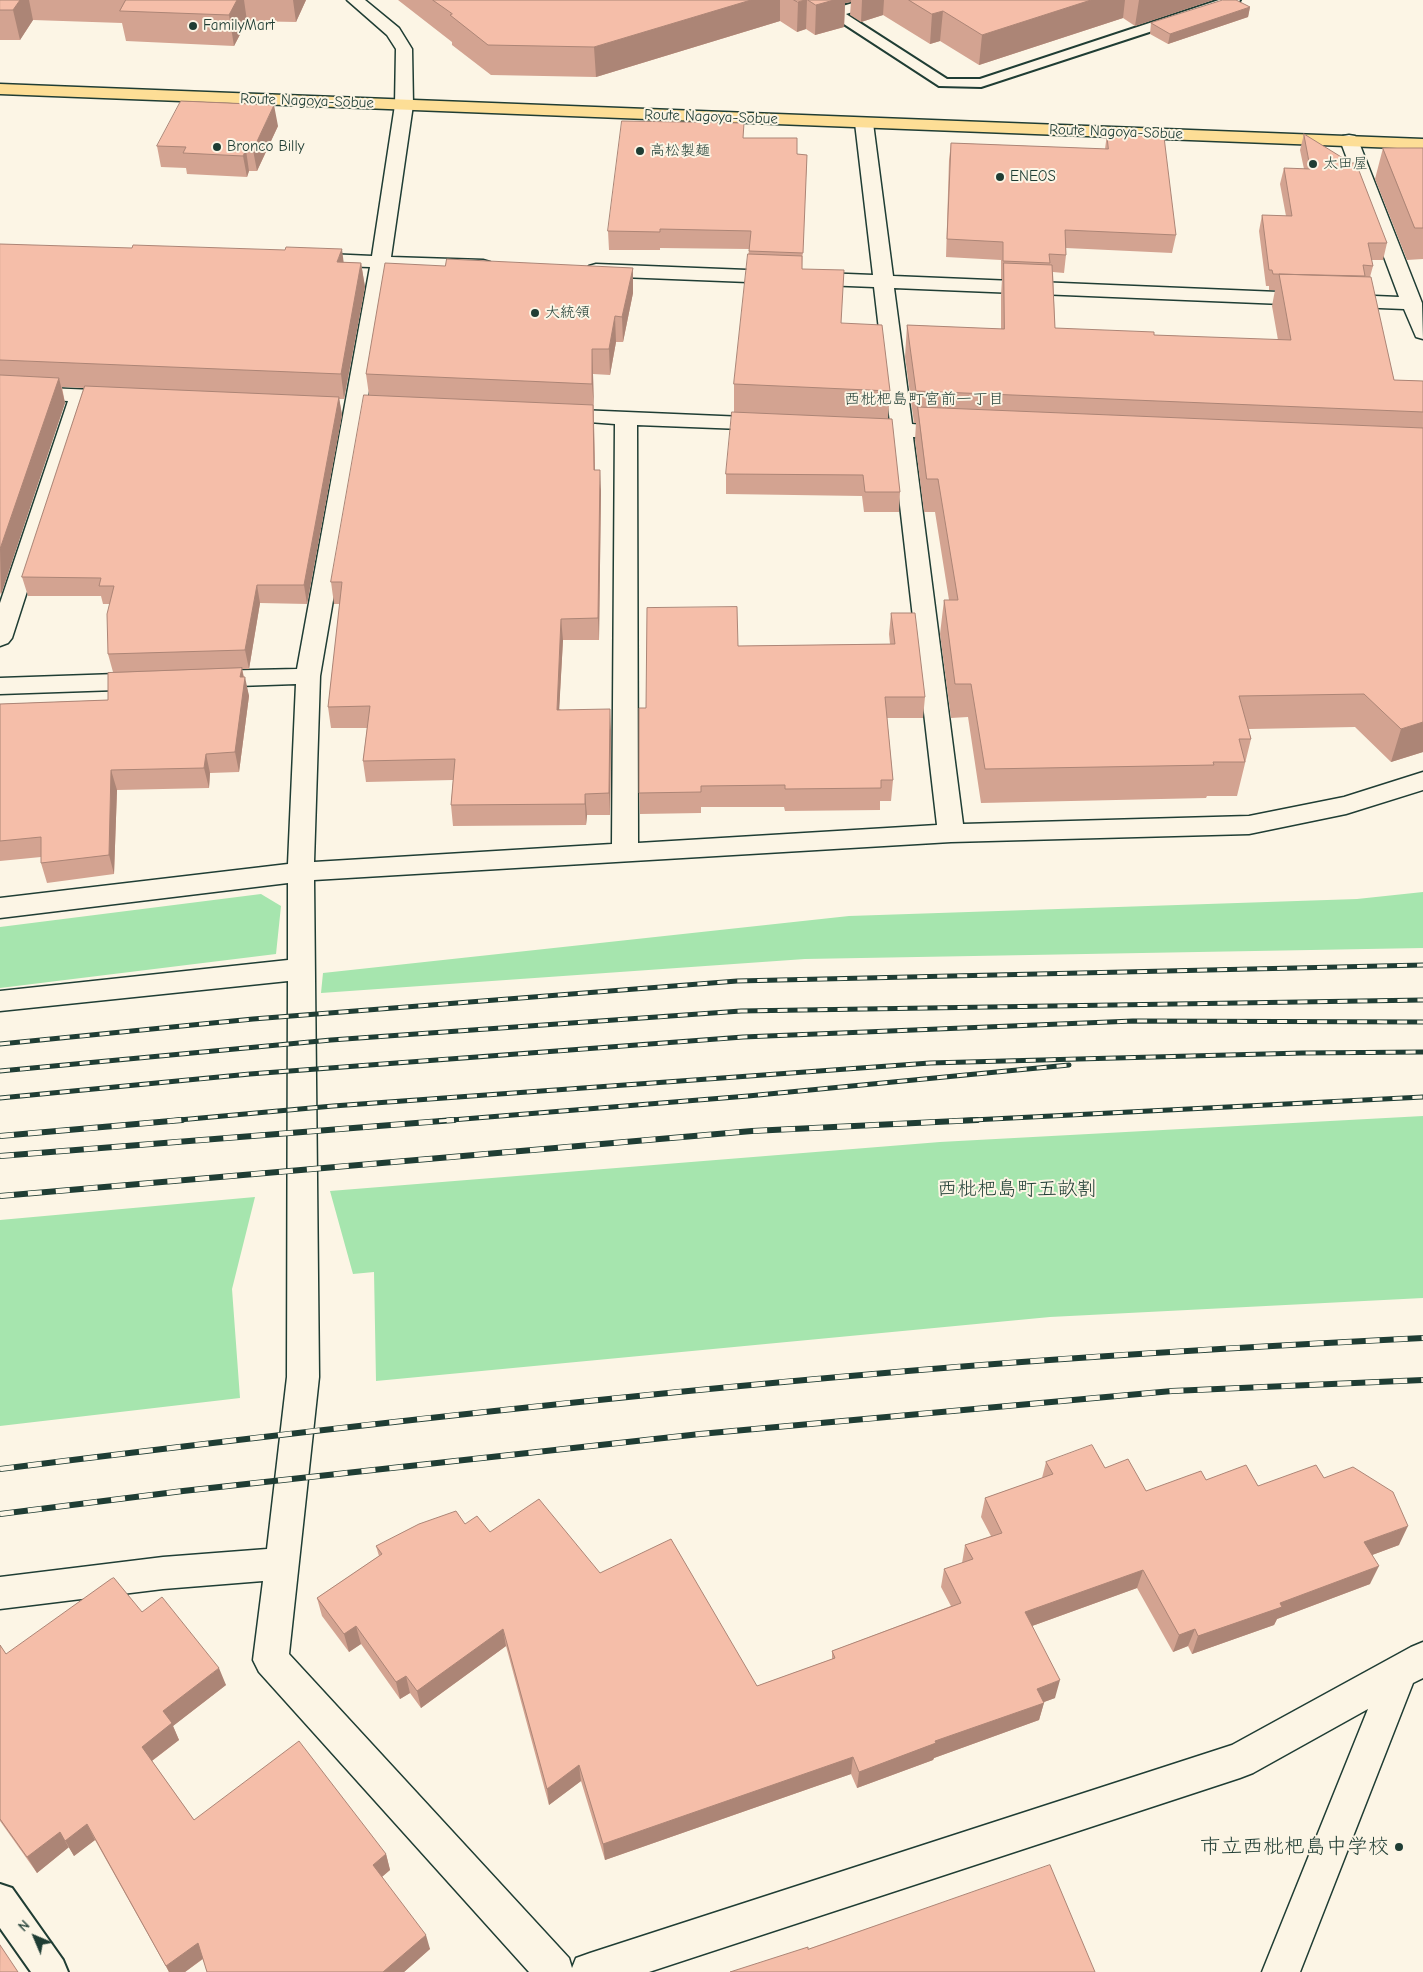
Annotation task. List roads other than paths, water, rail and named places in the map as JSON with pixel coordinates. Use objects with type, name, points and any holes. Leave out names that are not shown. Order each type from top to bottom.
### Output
[{"type":"main road","name":"Route Nagoya-Sobue","points":[[0,89],[1423,144]]},
{"type":"street","points":[[355,0],[392,32],[404,49],[404,105],[381,262],[308,676],[301,872],[303,1377],[271,1660],[555,1972]]},
{"type":"street","points":[[864,123],[951,833]]},
{"type":"street","points":[[1349,140],[1423,333]]},
{"type":"street","points":[[291,258],[498,266]]},
{"type":"street","points":[[576,270],[1412,303]]},
{"type":"street","points":[[0,392],[139,398]]},
{"type":"street","points":[[0,638],[80,395]]},
{"type":"street","points":[[539,414],[784,425]]},
{"type":"street","points":[[625,852],[626,418]]},
{"type":"street","points":[[833,427],[970,433]]},
{"type":"street","points":[[0,686],[308,676]]},
{"type":"street","points":[[0,908],[301,872],[951,833],[1249,825],[1346,805],[1423,781]]},
{"type":"street","points":[[0,1001],[302,969]]},
{"type":"street","points":[[0,1593],[163,1573],[281,1564]]},
{"type":"street","points":[[590,1972],[1240,1760],[1412,1666]]},
{"type":"street","points":[[1281,1972],[1412,1666]]},
{"type":"lane","points":[[878,0],[834,13],[944,83],[981,83],[1234,0]]},
{"type":"lane","points":[[0,1900],[51,1972]]},
{"type":"railway","points":[[0,1044],[253,1019],[737,981],[1423,965]]},
{"type":"railway","points":[[0,1071],[331,1040],[741,1011],[1423,1000]]},
{"type":"railway","points":[[0,1098],[250,1074],[743,1037],[1133,1021],[1423,1022]]},
{"type":"railway","points":[[168,1121],[333,1106],[930,1063],[1302,1053],[1423,1052]]},
{"type":"railway","points":[[439,1121],[748,1096],[1069,1065]]},
{"type":"railway","points":[[953,1121],[1423,1097]]},
{"type":"railway","points":[[0,1136],[182,1120]]},
{"type":"railway","points":[[0,1156],[454,1120]]},
{"type":"railway","points":[[0,1196],[752,1131],[977,1120]]},
{"type":"railway","points":[[0,1469],[442,1416],[664,1393],[1087,1357],[1423,1338]]},
{"type":"railway","points":[[0,1514],[183,1491],[700,1434],[1172,1391],[1423,1380]]},
{"type":"place","name":"FamilyMart","points":[[193,26]]},
{"type":"place","name":"Bronco Billy","points":[[217,147]]},
{"type":"place","name":"高松製麺","points":[[640,151]]},
{"type":"place","name":"太田屋","points":[[1313,164]]},
{"type":"place","name":"ENEOS","points":[[1000,177]]},
{"type":"place","name":"大統領","points":[[535,313]]},
{"type":"place","name":"市立西枇杷島中学校","points":[[1399,1847]]},
{"type":"district","name":"西枇杷島町宮前一丁目","points":[[924,399]]},
{"type":"district","name":"西枇杷島町五畝割","points":[[1017,1189]]}]
